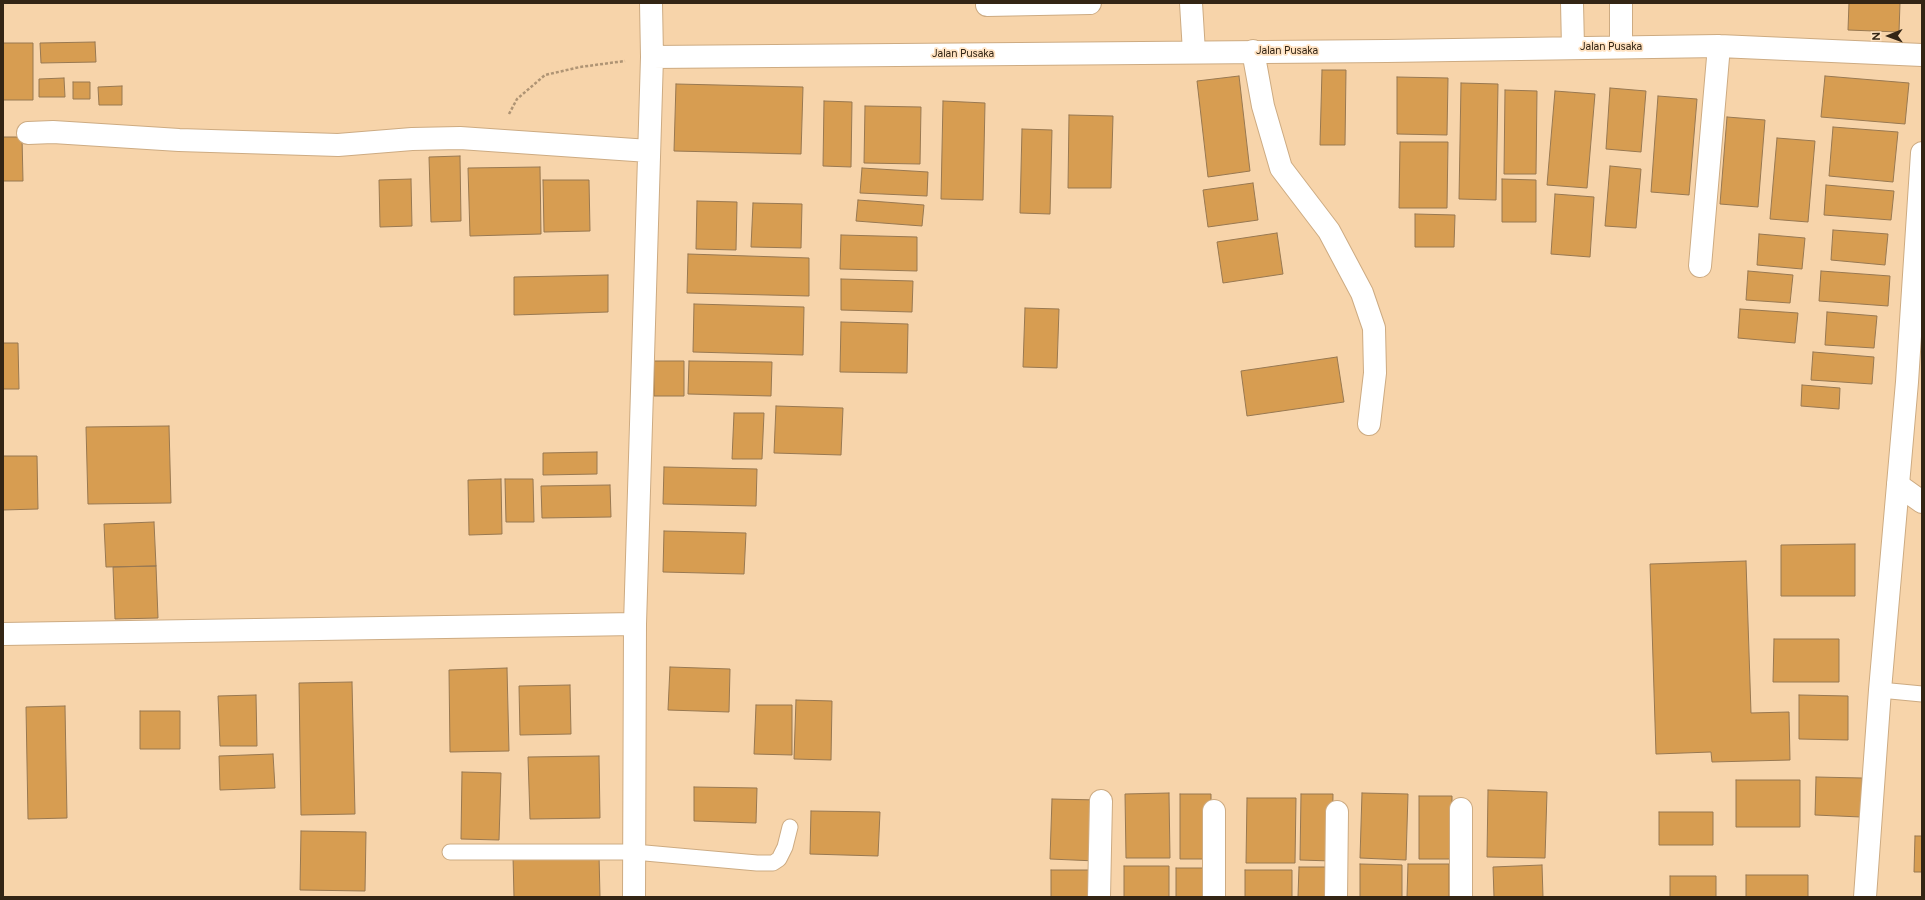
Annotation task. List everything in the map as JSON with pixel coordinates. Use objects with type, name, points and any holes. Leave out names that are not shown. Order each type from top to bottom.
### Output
[{"type":"street","points":[[634,897],[635,624],[652,57],[651,3]]},
{"type":"street","points":[[987,5],[1090,3]]},
{"type":"street","points":[[1191,3],[1194,52]]},
{"type":"street","points":[[1572,3],[1573,47]]},
{"type":"street","points":[[1621,3],[1621,47]]},
{"type":"street","points":[[1700,266],[1718,46]]},
{"type":"street","name":"Jalan Pusaka","points":[[652,57],[1718,46],[1922,55]]},
{"type":"street","points":[[1253,51],[1264,106],[1281,168],[1329,231],[1362,293],[1374,328],[1375,372],[1370,424]]},
{"type":"street","points":[[28,133],[53,132],[179,140],[338,145],[412,139],[460,138],[649,150]]},
{"type":"street","points":[[1865,897],[1880,690],[1898,486],[1922,153]]},
{"type":"street","points":[[1898,486],[1922,502]]},
{"type":"street","points":[[3,634],[635,624]]},
{"type":"street","points":[[1099,897],[1101,801]]},
{"type":"street","points":[[1461,809],[1461,897]]},
{"type":"street","points":[[1214,811],[1214,897]]},
{"type":"street","points":[[1336,897],[1337,812]]},
{"type":"lane","points":[[1880,690],[1922,694]]},
{"type":"lane","points":[[450,852],[634,852],[757,863],[773,863],[779,859],[785,848],[790,827]]},
{"type":"path","points":[[494,140],[517,99],[545,75],[580,67],[652,57]]},
{"type":"building","points":[[1849,3],[1900,3],[1899,32],[1848,30]]},
{"type":"building","points":[[95,42],[96,62],[41,63],[40,43]]},
{"type":"building","points":[[3,43],[33,43],[33,100],[3,100]]},
{"type":"building","points":[[1322,70],[1346,70],[1345,145],[1320,145]]},
{"type":"building","points":[[1239,76],[1250,171],[1208,177],[1197,81]]},
{"type":"building","points":[[1825,76],[1909,83],[1905,124],[1821,117]]},
{"type":"building","points":[[1397,77],[1448,78],[1447,135],[1397,134]]},
{"type":"building","points":[[64,78],[65,97],[39,97],[39,79]]},
{"type":"building","points":[[73,82],[90,82],[90,99],[73,99]]},
{"type":"building","points":[[1461,83],[1498,84],[1496,200],[1459,199]]},
{"type":"building","points":[[676,84],[803,87],[801,154],[674,151]]},
{"type":"building","points":[[122,86],[122,105],[99,105],[98,87]]},
{"type":"building","points":[[1610,88],[1646,91],[1641,152],[1606,149]]},
{"type":"building","points":[[1505,90],[1537,91],[1536,174],[1504,174]]},
{"type":"building","points":[[1555,91],[1595,94],[1587,188],[1547,185]]},
{"type":"building","points":[[1658,96],[1697,99],[1689,195],[1651,192]]},
{"type":"building","points":[[824,101],[852,102],[851,167],[823,166]]},
{"type":"building","points":[[943,101],[985,103],[983,200],[941,199]]},
{"type":"building","points":[[865,106],[921,107],[920,164],[864,163]]},
{"type":"building","points":[[1069,115],[1113,116],[1111,188],[1068,188]]},
{"type":"building","points":[[1727,117],[1765,120],[1758,207],[1720,204]]},
{"type":"building","points":[[1833,127],[1898,132],[1893,182],[1829,176]]},
{"type":"building","points":[[1022,129],[1052,130],[1050,214],[1020,213]]},
{"type":"building","points":[[3,137],[22,137],[23,181],[3,181]]},
{"type":"building","points":[[1777,138],[1815,141],[1808,222],[1770,219]]},
{"type":"building","points":[[1400,142],[1448,142],[1447,208],[1399,208]]},
{"type":"building","points":[[460,156],[461,221],[431,222],[429,157]]},
{"type":"building","points":[[1610,166],[1641,169],[1636,228],[1605,226]]},
{"type":"building","points":[[540,167],[541,234],[470,236],[468,168]]},
{"type":"building","points":[[862,168],[928,172],[927,196],[860,193]]},
{"type":"building","points":[[411,179],[412,226],[380,227],[379,180]]},
{"type":"building","points":[[1502,179],[1536,180],[1536,222],[1502,222]]},
{"type":"building","points":[[543,180],[589,180],[590,231],[544,232]]},
{"type":"building","points":[[1253,183],[1258,220],[1208,227],[1203,190]]},
{"type":"building","points":[[1826,185],[1894,191],[1891,220],[1824,215]]},
{"type":"building","points":[[1555,194],[1594,197],[1590,257],[1551,254]]},
{"type":"building","points":[[858,200],[924,205],[922,226],[856,221]]},
{"type":"building","points":[[697,201],[737,202],[736,250],[696,249]]},
{"type":"building","points":[[753,203],[802,204],[801,248],[751,247]]},
{"type":"building","points":[[1415,214],[1455,215],[1454,247],[1415,247]]},
{"type":"building","points":[[1833,230],[1888,234],[1885,265],[1831,260]]},
{"type":"building","points":[[1277,233],[1283,274],[1223,283],[1217,242]]},
{"type":"building","points":[[1759,234],[1805,238],[1802,269],[1757,265]]},
{"type":"building","points":[[841,235],[917,237],[917,271],[840,269]]},
{"type":"building","points":[[688,254],[809,258],[809,296],[687,293]]},
{"type":"building","points":[[1748,271],[1793,275],[1790,303],[1746,300]]},
{"type":"building","points":[[1821,271],[1890,276],[1888,306],[1819,301]]},
{"type":"building","points":[[608,275],[608,312],[514,315],[514,277]]},
{"type":"building","points":[[841,279],[913,281],[912,312],[841,310]]},
{"type":"building","points":[[694,304],[804,307],[803,355],[693,352]]},
{"type":"building","points":[[1025,308],[1059,309],[1057,368],[1023,367]]},
{"type":"building","points":[[1740,309],[1798,313],[1795,343],[1738,338]]},
{"type":"building","points":[[1827,312],[1877,316],[1874,348],[1825,345]]},
{"type":"building","points":[[841,322],[908,324],[907,373],[840,372]]},
{"type":"building","points":[[3,343],[18,343],[19,389],[3,389]]},
{"type":"building","points":[[1813,352],[1874,357],[1872,384],[1811,380]]},
{"type":"building","points":[[1337,357],[1344,402],[1247,416],[1241,371]]},
{"type":"building","points":[[654,361],[684,361],[684,396],[654,396]]},
{"type":"building","points":[[689,361],[772,362],[771,396],[688,394]]},
{"type":"building","points":[[1802,385],[1840,388],[1839,409],[1801,406]]},
{"type":"building","points":[[776,406],[843,408],[841,455],[774,453]]},
{"type":"building","points":[[734,413],[764,413],[762,459],[732,459]]},
{"type":"building","points":[[169,426],[171,503],[88,504],[86,427]]},
{"type":"building","points":[[597,452],[597,474],[543,475],[543,453]]},
{"type":"building","points":[[3,456],[37,456],[38,509],[3,510]]},
{"type":"building","points":[[664,467],[757,469],[756,506],[663,504]]},
{"type":"building","points":[[501,479],[502,534],[469,535],[468,480]]},
{"type":"building","points":[[505,479],[533,479],[534,522],[506,522]]},
{"type":"building","points":[[610,485],[611,517],[542,518],[541,486]]},
{"type":"building","points":[[154,522],[156,566],[106,567],[104,524]]},
{"type":"building","points":[[664,531],[746,533],[744,574],[663,572]]},
{"type":"building","points":[[1855,544],[1855,596],[1781,596],[1781,545]]},
{"type":"building","points":[[1746,561],[1751,713],[1789,712],[1790,760],[1712,762],[1711,752],[1656,754],[1650,564]]},
{"type":"building","points":[[156,566],[158,618],[115,619],[113,567]]},
{"type":"building","points":[[1774,639],[1839,639],[1839,682],[1773,682]]},
{"type":"building","points":[[670,667],[730,669],[729,712],[668,710]]},
{"type":"building","points":[[507,668],[509,751],[450,752],[449,670]]},
{"type":"building","points":[[352,682],[355,814],[301,815],[299,683]]},
{"type":"building","points":[[570,685],[571,734],[520,735],[519,686]]},
{"type":"building","points":[[256,695],[257,746],[220,746],[218,696]]},
{"type":"building","points":[[1799,695],[1848,696],[1848,740],[1799,739]]},
{"type":"building","points":[[796,700],[832,701],[831,760],[794,759]]},
{"type":"building","points":[[756,705],[792,705],[792,755],[754,754]]},
{"type":"building","points":[[65,706],[67,818],[28,819],[26,707]]},
{"type":"building","points":[[140,711],[180,711],[180,749],[140,749]]},
{"type":"building","points":[[273,754],[275,788],[220,790],[219,756]]},
{"type":"building","points":[[599,756],[600,818],[530,819],[528,757]]},
{"type":"building","points":[[462,772],[501,773],[499,840],[461,839]]},
{"type":"building","points":[[1816,777],[1862,778],[1861,817],[1815,815]]},
{"type":"building","points":[[1736,780],[1800,780],[1800,827],[1736,827]]},
{"type":"building","points":[[694,787],[757,788],[756,823],[694,821]]},
{"type":"building","points":[[1488,790],[1547,792],[1545,858],[1487,857]]},
{"type":"building","points":[[1169,793],[1170,858],[1126,858],[1125,794]]},
{"type":"building","points":[[1362,793],[1408,794],[1406,860],[1360,858]]},
{"type":"building","points":[[1180,794],[1211,794],[1211,859],[1180,859]]},
{"type":"building","points":[[1301,794],[1333,794],[1332,861],[1300,860]]},
{"type":"building","points":[[1419,796],[1452,796],[1452,859],[1419,859]]},
{"type":"building","points":[[1247,798],[1296,798],[1295,863],[1246,863]]},
{"type":"building","points":[[1052,799],[1098,800],[1096,861],[1050,859]]},
{"type":"building","points":[[811,811],[880,812],[878,856],[810,854]]},
{"type":"building","points":[[1659,812],[1713,812],[1713,845],[1659,845]]},
{"type":"building","points":[[301,831],[366,832],[365,891],[300,890]]},
{"type":"building","points":[[1915,836],[1922,836],[1922,872],[1914,872]]},
{"type":"building","points":[[599,855],[600,897],[514,897],[513,857]]},
{"type":"building","points":[[1360,864],[1402,865],[1402,897],[1360,897]]},
{"type":"building","points":[[1408,864],[1449,864],[1449,897],[1407,897]]},
{"type":"building","points":[[1542,865],[1543,897],[1494,897],[1493,867]]},
{"type":"building","points":[[1124,866],[1169,866],[1169,897],[1124,897]]},
{"type":"building","points":[[1299,867],[1334,867],[1333,897],[1298,897]]},
{"type":"building","points":[[1176,868],[1206,868],[1207,897],[1176,897]]},
{"type":"building","points":[[1051,870],[1097,870],[1097,897],[1051,897]]},
{"type":"building","points":[[1245,870],[1292,870],[1292,897],[1245,897]]},
{"type":"building","points":[[1746,875],[1808,875],[1808,897],[1746,897]]},
{"type":"building","points":[[1670,876],[1716,876],[1716,897],[1670,897]]}]
